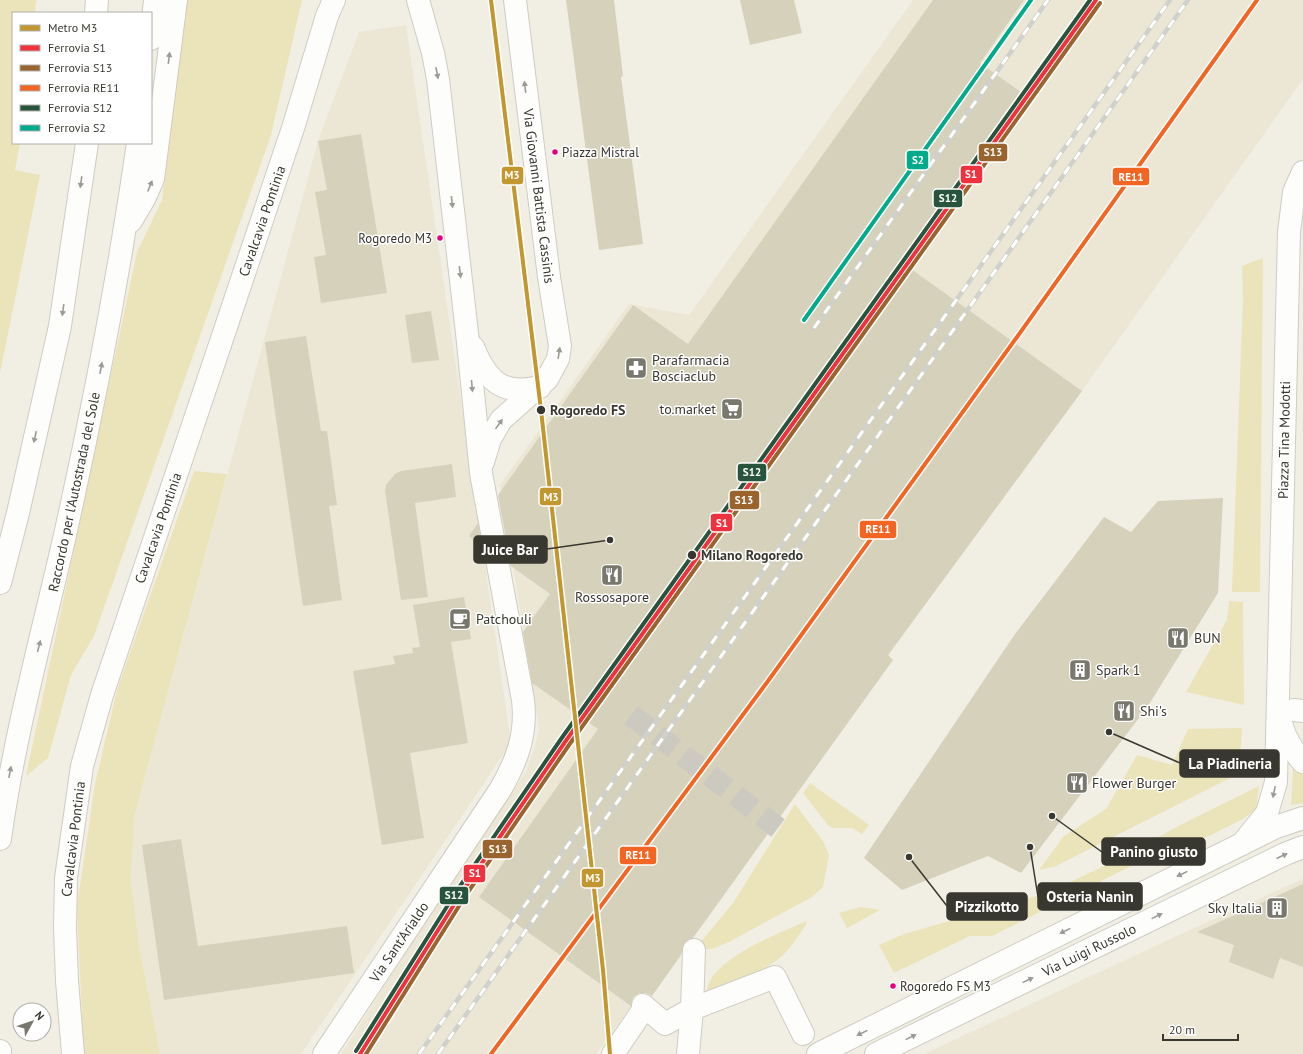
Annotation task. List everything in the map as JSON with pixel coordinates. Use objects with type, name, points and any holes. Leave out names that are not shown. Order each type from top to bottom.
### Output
[{"type":"main road","points":[[96,12],[97,0]]},
{"type":"main road","points":[[152,29],[155,0]]},
{"type":"main road","points":[[123,247],[128,226],[144,199],[153,179],[176,0]]},
{"type":"main road","name":"Via Giovanni Battista Cassinis","points":[[418,0],[433,53],[438,79],[468,333],[481,473],[524,713],[522,736],[517,756],[500,790]]},
{"type":"main road","name":"Via Giovanni Battista Cassinis","points":[[481,473],[490,440],[501,420],[540,387],[553,370],[558,359],[560,346],[549,277],[514,0]]},
{"type":"main road","name":"Cavalcavia Pontinia","points":[[73,1054],[65,928],[66,878],[82,766],[102,695],[293,128],[330,5]]},
{"type":"main road","points":[[0,583],[18,513],[60,326],[87,144]]},
{"type":"main road","name":"Raccordo per l'Autostrada del Sole","points":[[0,839],[15,747],[88,431],[123,247],[138,144]]},
{"type":"main road","name":"Piazza Tina Modotti","points":[[1242,844],[1261,822],[1273,799],[1292,711],[1289,232],[1294,192],[1303,172]]},
{"type":"main road","name":"Via Giovanni Battista Cassinis","points":[[468,333],[485,370],[495,382],[516,391],[540,387]]},
{"type":"main road","name":"Piazza Tina Modotti","points":[[1292,711],[1283,730],[1290,745],[1303,762]]},
{"type":"main road","name":"Via Sant'Arialdo","points":[[324,1054],[500,790]]},
{"type":"main road","name":"Via Luigi Russolo","points":[[818,1054],[1276,827],[1303,818]]},
{"type":"main road","name":"Via Luigi Russolo","points":[[876,1054],[1279,857],[1303,847]]},
{"type":"main road","points":[[688,1054],[692,1009],[694,950]]},
{"type":"main road","points":[[613,1054],[644,1006],[665,1024],[692,1009],[775,977],[803,1034]]},
{"type":"shaded area","points":[[0,0],[36,0],[35,12],[12,12],[12,144],[20,144],[15,170],[40,175],[0,373]]},
{"type":"shaded area","points":[[185,0],[302,0],[271,135],[94,636],[71,675],[48,758],[26,776],[137,252],[162,200]]},
{"type":"shaded area","points":[[913,0],[1303,0],[1303,79],[1082,391],[596,1054],[341,1054],[467,857],[518,784],[526,771],[535,746],[539,729],[500,485],[629,304],[689,315]]},
{"type":"shaded area","points":[[406,25],[511,743],[301,1054],[160,1054],[139,946],[131,880],[134,817],[318,141],[359,32]]},
{"type":"shaded area","points":[[1263,258],[1260,592],[1232,592],[1243,297],[1242,266]]},
{"type":"shaded area","points":[[194,471],[227,474],[134,817],[131,880],[139,946],[160,1054],[85,1054],[83,1041],[77,906],[95,784],[117,690]]},
{"type":"shaded area","points":[[1229,601],[1243,602],[1244,705],[1186,692],[1227,620]]},
{"type":"shaded area","points":[[1242,728],[1240,760],[1230,778],[1056,866],[1039,870],[1064,836],[1106,809],[1137,755],[1172,765],[1188,729]]},
{"type":"shaded area","points":[[1293,768],[1303,775],[1303,803],[1291,805]]},
{"type":"shaded area","points":[[810,783],[869,825],[862,834],[852,828],[832,828],[828,825],[803,793]]},
{"type":"shaded area","points":[[1259,786],[1256,809],[1243,819],[1154,863],[1139,862],[992,936],[970,936],[894,973],[879,945],[904,934],[1047,893],[1117,860],[1182,824]]},
{"type":"shaded area","points":[[795,804],[823,841],[829,855],[823,887],[812,897],[729,942],[712,949],[694,950],[733,903]]},
{"type":"shaded area","points":[[1303,879],[1303,1054],[924,1054],[1198,926]]},
{"type":"shaded area","points":[[861,907],[880,910],[847,928],[839,913]]},
{"type":"shaded area","points":[[806,921],[807,923],[792,944],[775,962],[756,973],[707,996],[709,983],[717,971],[729,960],[762,941]]},
{"type":"building","points":[[566,0],[614,0],[623,76],[621,77],[643,244],[599,250]]},
{"type":"building","points":[[740,0],[794,0],[802,33],[750,45]]},
{"type":"building","points":[[933,0],[1024,0],[980,63],[1025,95],[904,264],[1082,391],[888,655],[893,660],[693,938],[684,943],[681,955],[652,996],[646,993],[639,993],[633,997],[631,1006],[479,897],[598,729],[532,683],[523,632],[550,594],[511,566],[498,495],[633,305],[688,344]]},
{"type":"building","points":[[361,134],[387,293],[321,303],[314,257],[326,255],[315,192],[327,190],[318,141]]},
{"type":"building","points":[[431,311],[439,360],[412,363],[405,315]]},
{"type":"building","points":[[306,336],[321,431],[327,431],[337,505],[329,506],[342,600],[303,606],[265,342]]},
{"type":"building","points":[[452,464],[456,497],[415,503],[428,597],[401,600],[385,491],[386,485],[395,474],[401,471]]},
{"type":"building","name":"Spark 1","points":[[1223,498],[1218,593],[1148,706],[1021,873],[988,856],[902,890],[864,858],[1015,634],[1104,517],[1131,532],[1158,501]]},
{"type":"building","points":[[478,523],[482,545],[469,536]]},
{"type":"building","points":[[464,597],[471,639],[451,642],[468,743],[410,753],[424,838],[382,845],[353,671],[395,664],[393,656],[413,653],[412,648],[420,647],[413,605]]},
{"type":"building","points":[[181,839],[198,946],[347,926],[354,973],[164,1000],[142,845]]},
{"type":"building","name":"Sky Italia","points":[[1303,884],[1303,967],[1280,958],[1273,979],[1229,962],[1234,945],[1197,932]]},
{"type":"tunnel","points":[[631,715],[778,828]]},
{"type":"railway","points":[[814,328],[1048,0]]},
{"type":"railway","points":[[419,1054],[1170,0]]},
{"type":"railway","points":[[438,1054],[1188,0]]},
{"type":"metro line","name":"M3","points":[[491,0],[541,410],[603,970],[610,1054]]},
{"type":"rail line","name":"S2","points":[[804,320],[1031,0]]},
{"type":"rail line","name":"S12","points":[[356,1051],[458,889],[561,739],[1090,0]]},
{"type":"rail line","name":"S1","points":[[360,1054],[462,892],[565,742],[1096,0]]},
{"type":"rail line","name":"RE11","points":[[491,1054],[768,681],[1017,337],[1257,0]]},
{"type":"rail line","name":"S13","points":[[366,1054],[466,895],[569,745],[1100,3]]},
{"type":"place","name":"Piazza Mistral","points":[[555,152]]},
{"type":"place","name":"Rogoredo M3","points":[[440,238]]},
{"type":"place","name":"Parafarmacia Bosciaclub","points":[[636,368]]},
{"type":"place","name":"to.market","points":[[732,409]]},
{"type":"place","name":"Rogoredo FS","points":[[541,410]]},
{"type":"place","name":"Juice Bar","points":[[610,540]]},
{"type":"place","name":"Milano Rogoredo","points":[[692,555]]},
{"type":"place","name":"Rossosapore","points":[[612,575]]},
{"type":"place","name":"Patchouli","points":[[460,619]]},
{"type":"place","name":"BUN","points":[[1178,638]]},
{"type":"place","name":"Spark 1","points":[[1080,670]]},
{"type":"place","name":"Shi's","points":[[1124,711]]},
{"type":"place","name":"La Piadineria","points":[[1109,732]]},
{"type":"place","name":"Flower Burger","points":[[1077,783]]},
{"type":"place","name":"Panino giusto","points":[[1052,816]]},
{"type":"place","name":"Osteria Nanìn","points":[[1030,847]]},
{"type":"place","name":"Pizzikotto","points":[[909,857]]},
{"type":"place","name":"Sky Italia","points":[[1277,908]]},
{"type":"place","name":"Rogoredo FS M3","points":[[893,986]]}]
